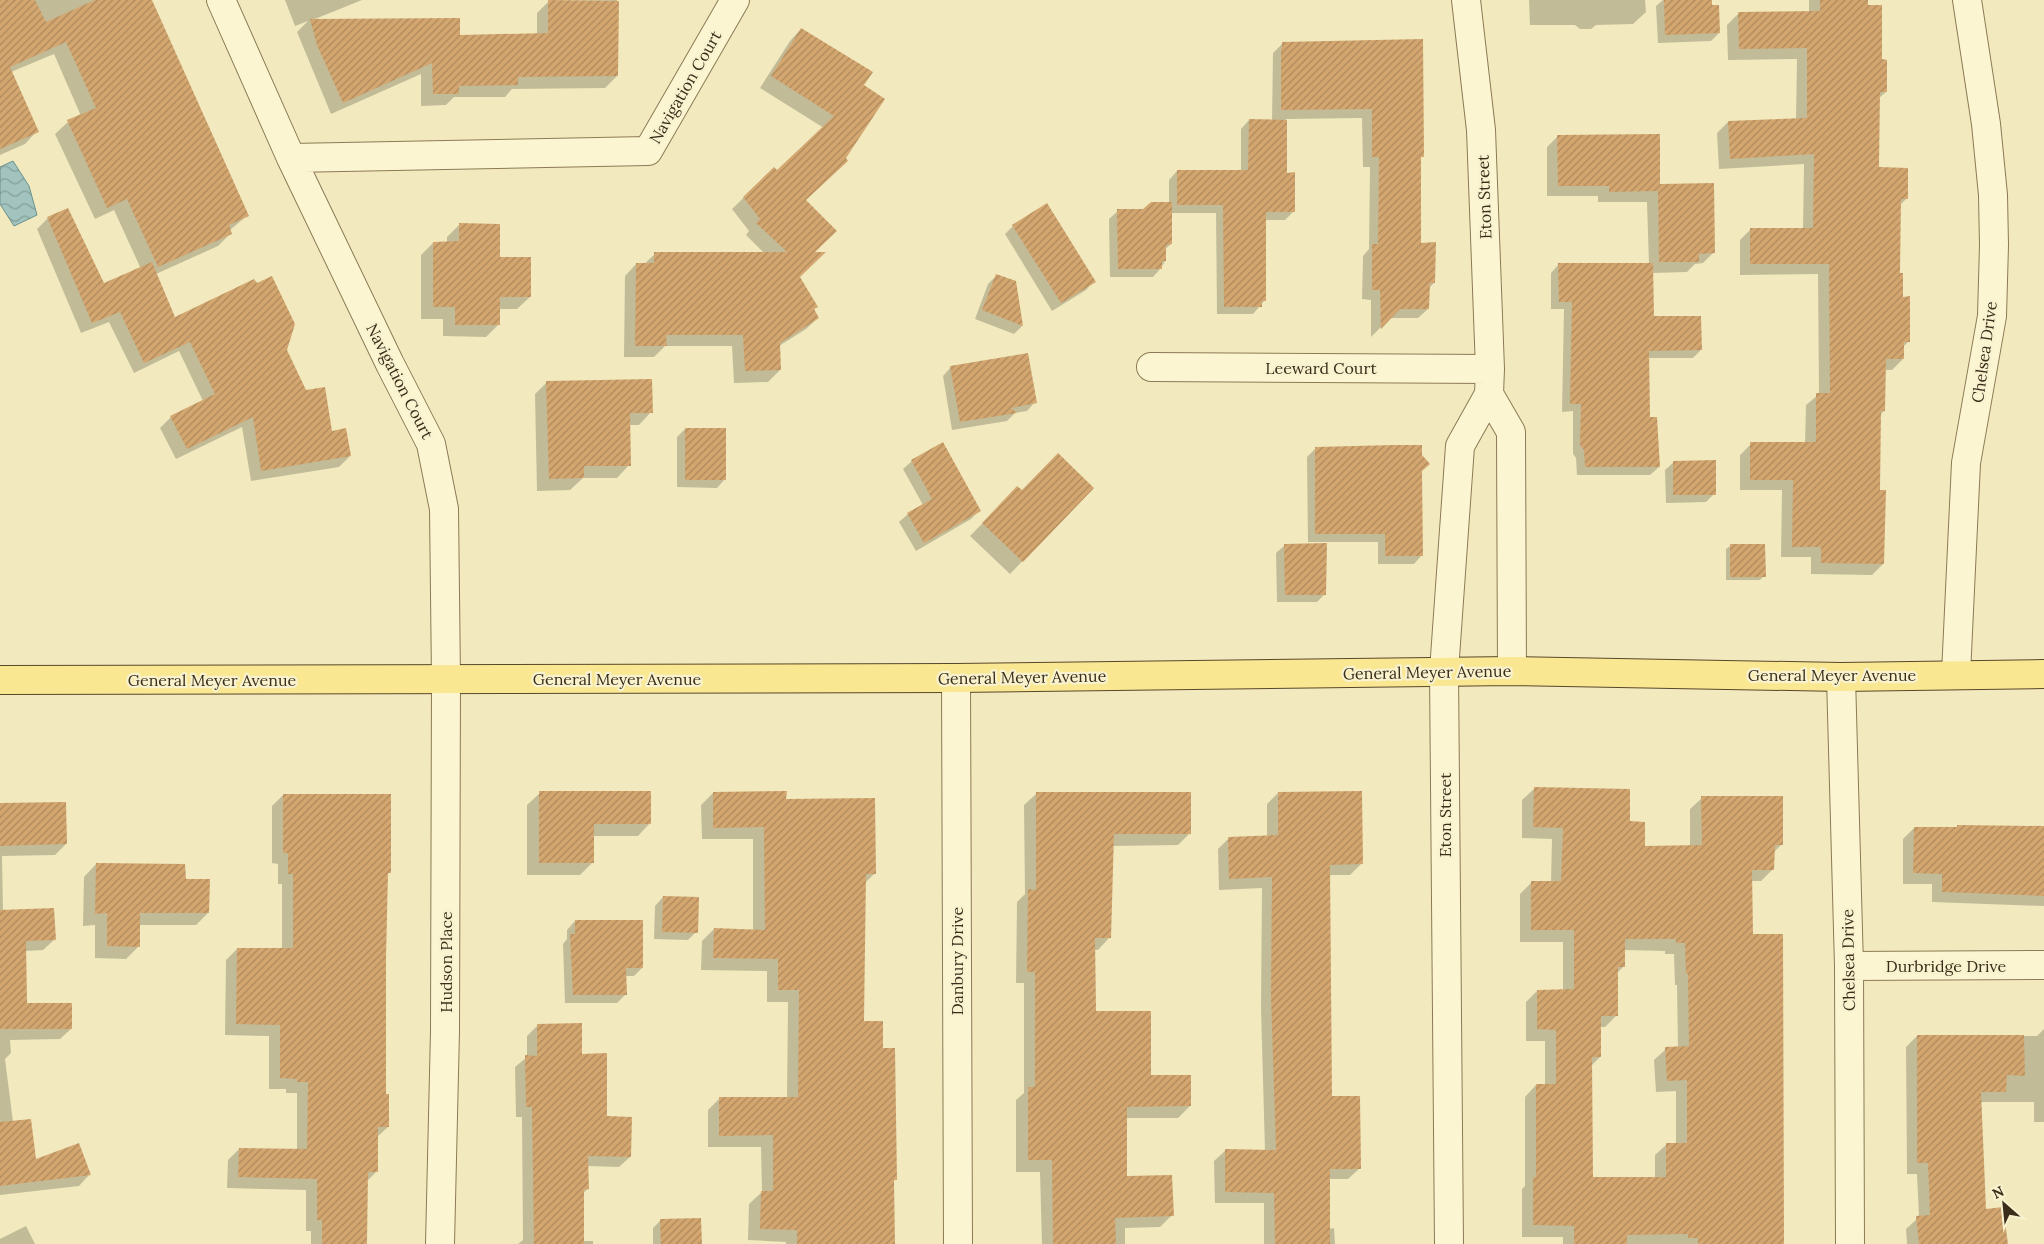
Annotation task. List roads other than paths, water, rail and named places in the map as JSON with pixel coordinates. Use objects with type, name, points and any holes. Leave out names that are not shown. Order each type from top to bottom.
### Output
[{"type":"main road","name":"General Meyer Avenue","points":[[0,680],[956,678],[1444,671],[1841,677],[2044,674]]},
{"type":"street","name":"Navigation Court","points":[[221,0],[291,158],[390,364],[432,444],[444,508],[446,680]]},
{"type":"street","name":"Navigation Court","points":[[291,158],[648,151],[735,0]]},
{"type":"street","name":"Eton Street","points":[[1466,0],[1481,130],[1490,381],[1511,432],[1512,671]]},
{"type":"street","name":"Chelsea Drive","points":[[1956,674],[1966,463],[1992,316],[1994,245],[1993,195],[1986,124],[1967,0]]},
{"type":"street","name":"Leeward Court","points":[[1151,367],[1490,381]]},
{"type":"street","name":"Eton Street","points":[[1449,1244],[1444,671],[1460,446],[1490,381]]},
{"type":"street","name":"Chelsea Drive","points":[[1841,677],[1849,966],[1850,1244]]},
{"type":"street","name":"Danbury Drive","points":[[956,678],[958,1244]]},
{"type":"street","name":"Hudson Place","points":[[440,1244],[446,1031],[446,680]]},
{"type":"street","name":"Durbridge Drive","points":[[1849,966],[2044,965]]},
{"type":"water","points":[[13,161],[29,186],[37,215],[14,226],[0,204],[0,167]]}]
